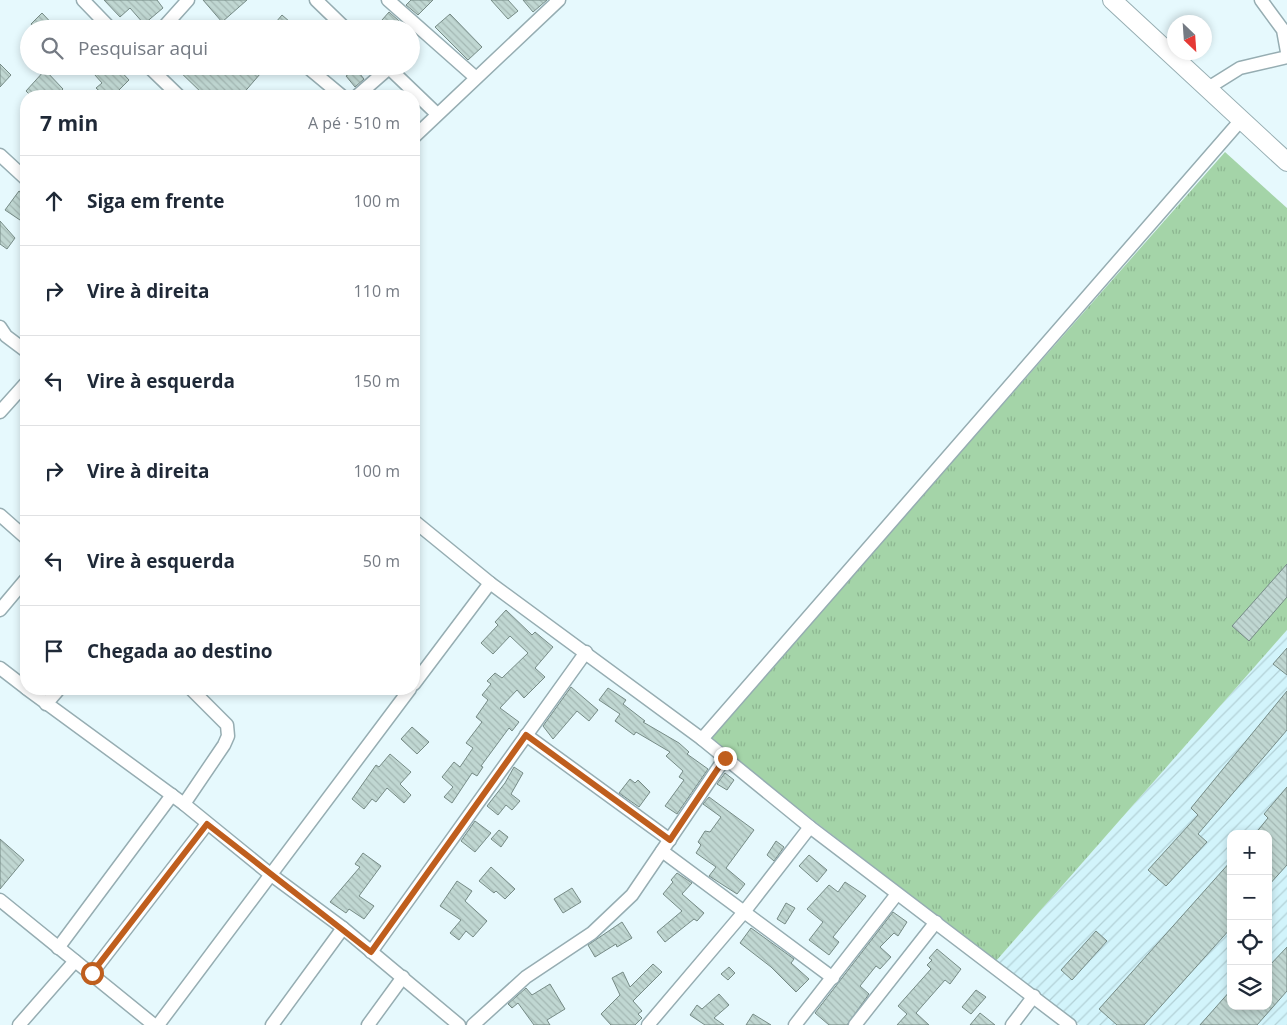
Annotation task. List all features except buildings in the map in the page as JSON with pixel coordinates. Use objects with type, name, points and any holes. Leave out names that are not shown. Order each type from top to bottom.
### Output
[{"type":"main road","points":[[1112,0],[1287,162]]},
{"type":"street","points":[[84,0],[103,20]]},
{"type":"street","points":[[316,0],[337,20]]},
{"type":"street","points":[[388,0],[411,20]]},
{"type":"street","points":[[420,131],[475,77],[559,0]]},
{"type":"street","points":[[1261,0],[1282,30],[1287,52]]},
{"type":"street","points":[[169,20],[182,2]]},
{"type":"street","points":[[420,28],[475,77]]},
{"type":"street","points":[[1208,88],[1240,68],[1287,57]]},
{"type":"street","points":[[157,75],[173,90]]},
{"type":"street","points":[[317,75],[335,90]]},
{"type":"street","points":[[363,90],[379,75]]},
{"type":"street","points":[[396,75],[412,90]]},
{"type":"street","points":[[420,98],[437,114]]},
{"type":"street","points":[[702,739],[1241,120]]},
{"type":"street","points":[[0,155],[20,173]]},
{"type":"street","points":[[0,327],[6,336],[20,346]]},
{"type":"street","points":[[0,412],[20,390]]},
{"type":"street","points":[[0,515],[20,533]]},
{"type":"street","points":[[420,530],[702,739],[810,827],[1070,1025]]},
{"type":"street","points":[[420,676],[490,583]]},
{"type":"street","points":[[0,610],[20,586]]},
{"type":"street","points":[[371,952],[586,652]]},
{"type":"street","points":[[0,668],[20,683]]},
{"type":"street","points":[[35,695],[184,804],[270,874],[343,928],[459,1025]]},
{"type":"street","points":[[46,704],[54,695]]},
{"type":"street","points":[[184,804],[224,745],[228,736],[227,724],[200,695]]},
{"type":"street","points":[[0,900],[156,1025],[405,695]]},
{"type":"street","points":[[526,735],[666,845],[744,912],[833,978]]},
{"type":"street","points":[[473,1025],[526,977],[592,933],[632,895],[725,758]]},
{"type":"street","points":[[58,948],[172,795]]},
{"type":"street","points":[[92,973],[207,824]]},
{"type":"street","points":[[648,1025],[744,912],[810,827]]},
{"type":"street","points":[[795,1025],[897,894]]},
{"type":"street","points":[[855,1025],[936,922]]},
{"type":"street","points":[[272,1025],[343,928]]},
{"type":"street","points":[[19,1025],[75,961]]},
{"type":"street","points":[[368,1025],[403,977]]},
{"type":"street","points":[[1012,1025],[1034,996]]},
{"type":"shaded area","points":[[1287,630],[1287,1025],[1080,1025],[996,961]]},
{"type":"green space","points":[[1225,152],[1287,208],[1287,630],[996,961],[708,739]]},
{"type":"route","points":[[92,973],[207,824],[343,928],[371,952],[526,735],[670,840],[725,758]]}]
